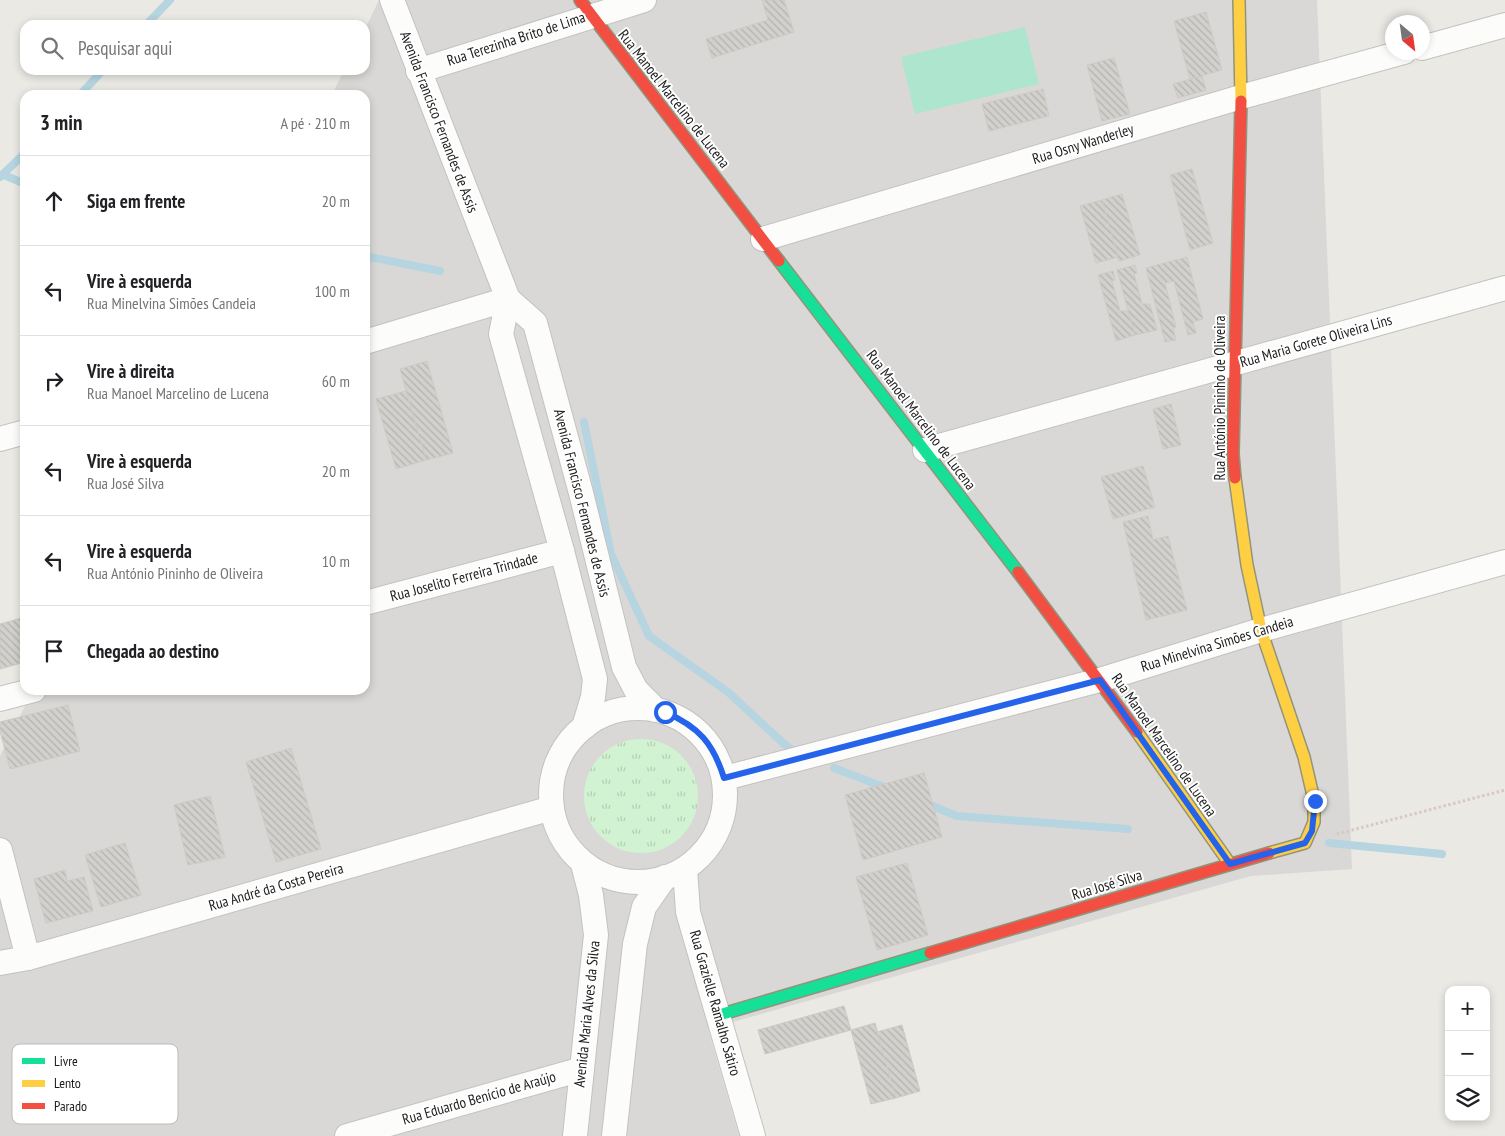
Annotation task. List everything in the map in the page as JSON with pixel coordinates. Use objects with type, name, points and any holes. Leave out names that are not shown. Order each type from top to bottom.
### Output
[{"type":"street","name":"Avenida Francisco Fernandes de Assis","points":[[392,0],[508,299],[535,323],[581,492],[624,667],[636,690],[656,710]]},
{"type":"street","name":"Rua Terezinha Brito de Lima","points":[[418,71],[586,8],[644,0]]},
{"type":"street","name":"Rua António Pininho de Oliveira","points":[[1239,0],[1241,97],[1233,364],[1233,454],[1238,506],[1261,630],[1284,694],[1315,801],[1312,831],[1305,843]]},
{"type":"street","name":"Rua Manoel Marcelino de Lucena","points":[[586,8],[1100,680],[1230,864]]},
{"type":"street","points":[[1430,46],[1505,25]]},
{"type":"street","name":"Rua Osny Wanderley","points":[[764,239],[1241,97],[1385,57]]},
{"type":"street","name":"Rua Maria Gorete Oliveira Lins","points":[[925,450],[1505,288]]},
{"type":"street","name":"Avenida Francisco Fernandes de Assis","points":[[508,299],[501,334],[562,551],[595,679],[593,698],[584,727]]},
{"type":"street","points":[[370,340],[508,299]]},
{"type":"street","points":[[0,438],[20,433]]},
{"type":"street","name":"Rua Joselito Ferreira Trindade","points":[[370,602],[562,551]]},
{"type":"street","name":"Rua Minelvina Simões Candeia","points":[[724,778],[1100,680],[1261,630],[1505,562]]},
{"type":"street","points":[[0,699],[20,694]]},
{"type":"street","points":[[614,1136],[635,944],[644,907],[675,873],[710,846],[721,824],[726,802],[724,778],[717,756],[704,737],[686,721],[656,710],[641,708],[617,710],[595,719],[575,734],[561,754],[552,777],[552,808],[555,825],[566,846],[583,864],[604,876],[628,882],[652,881],[675,873]]},
{"type":"street","name":"Rua André da Costa Pereira","points":[[0,963],[28,958],[552,808]]},
{"type":"street","name":"Rua José Silva","points":[[718,1015],[1305,843]]},
{"type":"street","points":[[0,850],[28,958]]},
{"type":"street","name":"Avenida Maria Alves da Silva","points":[[575,1136],[596,936],[591,895],[583,864]]},
{"type":"street","name":"Rua Grazielle Ramalho Sátiro","points":[[675,873],[753,1136]]},
{"type":"street","name":"Rua Eduardo Benício de Araújo","points":[[347,1136],[582,1069]]},
{"type":"path","points":[[1305,843],[1505,790]]},
{"type":"shaded area","points":[[379,0],[1317,0],[1352,869],[1251,876],[708,1029],[739,1136],[0,1136],[0,756],[30,695],[370,695],[370,90],[334,90],[342,75],[370,75],[369,20]]},
{"type":"green space","points":[[1025,27],[1039,84],[915,114],[901,57]]},
{"type":"green space","points":[[641,739],[663,743],[682,755],[694,774],[698,796],[694,818],[682,837],[663,849],[641,853],[619,849],[600,837],[588,818],[584,796],[588,774],[600,755],[619,743]]},
{"type":"building","points":[[762,0],[784,0],[794,32],[712,58],[706,39],[768,20]]},
{"type":"building","points":[[1206,12],[1222,70],[1190,79],[1174,21]]},
{"type":"building","points":[[1114,58],[1130,114],[1102,121],[1087,65]]},
{"type":"building","points":[[1202,76],[1206,90],[1178,98],[1173,84]]},
{"type":"building","points":[[1043,89],[1049,116],[989,131],[982,104]]},
{"type":"building","points":[[1192,169],[1213,243],[1190,250],[1170,175]]},
{"type":"building","points":[[1122,194],[1140,255],[1119,261],[1102,200]]},
{"type":"building","points":[[1102,200],[1118,257],[1096,263],[1080,206]]},
{"type":"building","points":[[1187,257],[1203,319],[1193,322],[1196,333],[1188,335],[1174,281],[1165,283],[1176,327],[1173,328],[1176,340],[1165,342],[1146,268]]},
{"type":"building","points":[[1135,265],[1137,273],[1134,274],[1142,304],[1150,304],[1157,330],[1135,335],[1117,270]]},
{"type":"building","points":[[1113,271],[1115,280],[1112,281],[1120,311],[1128,311],[1135,335],[1116,341],[1098,275]]},
{"type":"building","points":[[427,361],[453,453],[426,460],[400,369]]},
{"type":"building","points":[[406,391],[426,460],[396,469],[376,399]]},
{"type":"building","points":[[1171,404],[1181,445],[1163,449],[1153,409]]},
{"type":"building","points":[[1143,466],[1155,507],[1113,519],[1101,477]]},
{"type":"building","points":[[1148,516],[1153,540],[1168,536],[1187,610],[1146,620],[1123,522]]},
{"type":"building","points":[[20,618],[20,663],[0,669],[0,624]]},
{"type":"building","points":[[68,705],[80,751],[10,769],[0,731],[0,722]]},
{"type":"building","points":[[291,748],[321,849],[276,862],[246,762]]},
{"type":"building","points":[[924,773],[942,837],[863,860],[845,795]]},
{"type":"building","points":[[210,796],[225,857],[188,865],[174,805]]},
{"type":"building","points":[[125,843],[141,895],[101,907],[85,855]]},
{"type":"building","points":[[907,863],[928,935],[877,950],[856,877]]},
{"type":"building","points":[[65,870],[67,881],[84,877],[93,911],[46,923],[34,879]]},
{"type":"building","points":[[844,1006],[851,1030],[765,1054],[758,1030]]},
{"type":"building","points":[[875,1023],[896,1098],[871,1104],[851,1030]]},
{"type":"building","points":[[902,1025],[920,1091],[896,1098],[877,1032]]},
{"type":"waterway","points":[[151,20],[170,0]]},
{"type":"waterway","points":[[85,90],[98,75]]},
{"type":"waterway","points":[[0,177],[20,158]]},
{"type":"waterway","points":[[4,175],[20,182]]},
{"type":"waterway","points":[[370,257],[440,271]]},
{"type":"waterway","points":[[584,422],[611,554],[649,636],[728,692],[784,744],[798,754]]},
{"type":"waterway","points":[[834,768],[889,789]]},
{"type":"waterway","points":[[925,803],[957,816],[1128,829]]},
{"type":"waterway","points":[[1329,843],[1442,854]]},
{"type":"traffic: fast","points":[[779,261],[1018,572]]},
{"type":"traffic: fast","points":[[719,1015],[930,953]]},
{"type":"traffic: slow","points":[[1239,0],[1241,101]]},
{"type":"traffic: slow","points":[[1235,478],[1247,565],[1261,630],[1304,757],[1314,800],[1314,822],[1305,843],[1269,853]]},
{"type":"traffic: slow","points":[[1137,732],[1230,864]]},
{"type":"traffic: jam","points":[[580,0],[779,261]]},
{"type":"traffic: jam","points":[[1235,478],[1233,454],[1241,101]]},
{"type":"traffic: jam","points":[[1018,572],[1137,732]]},
{"type":"traffic: jam","points":[[930,953],[1269,853]]},
{"type":"route","points":[[665,712],[686,721],[704,737],[717,756],[724,778],[1100,680],[1230,864],[1305,843],[1312,831],[1315,801]]}]
